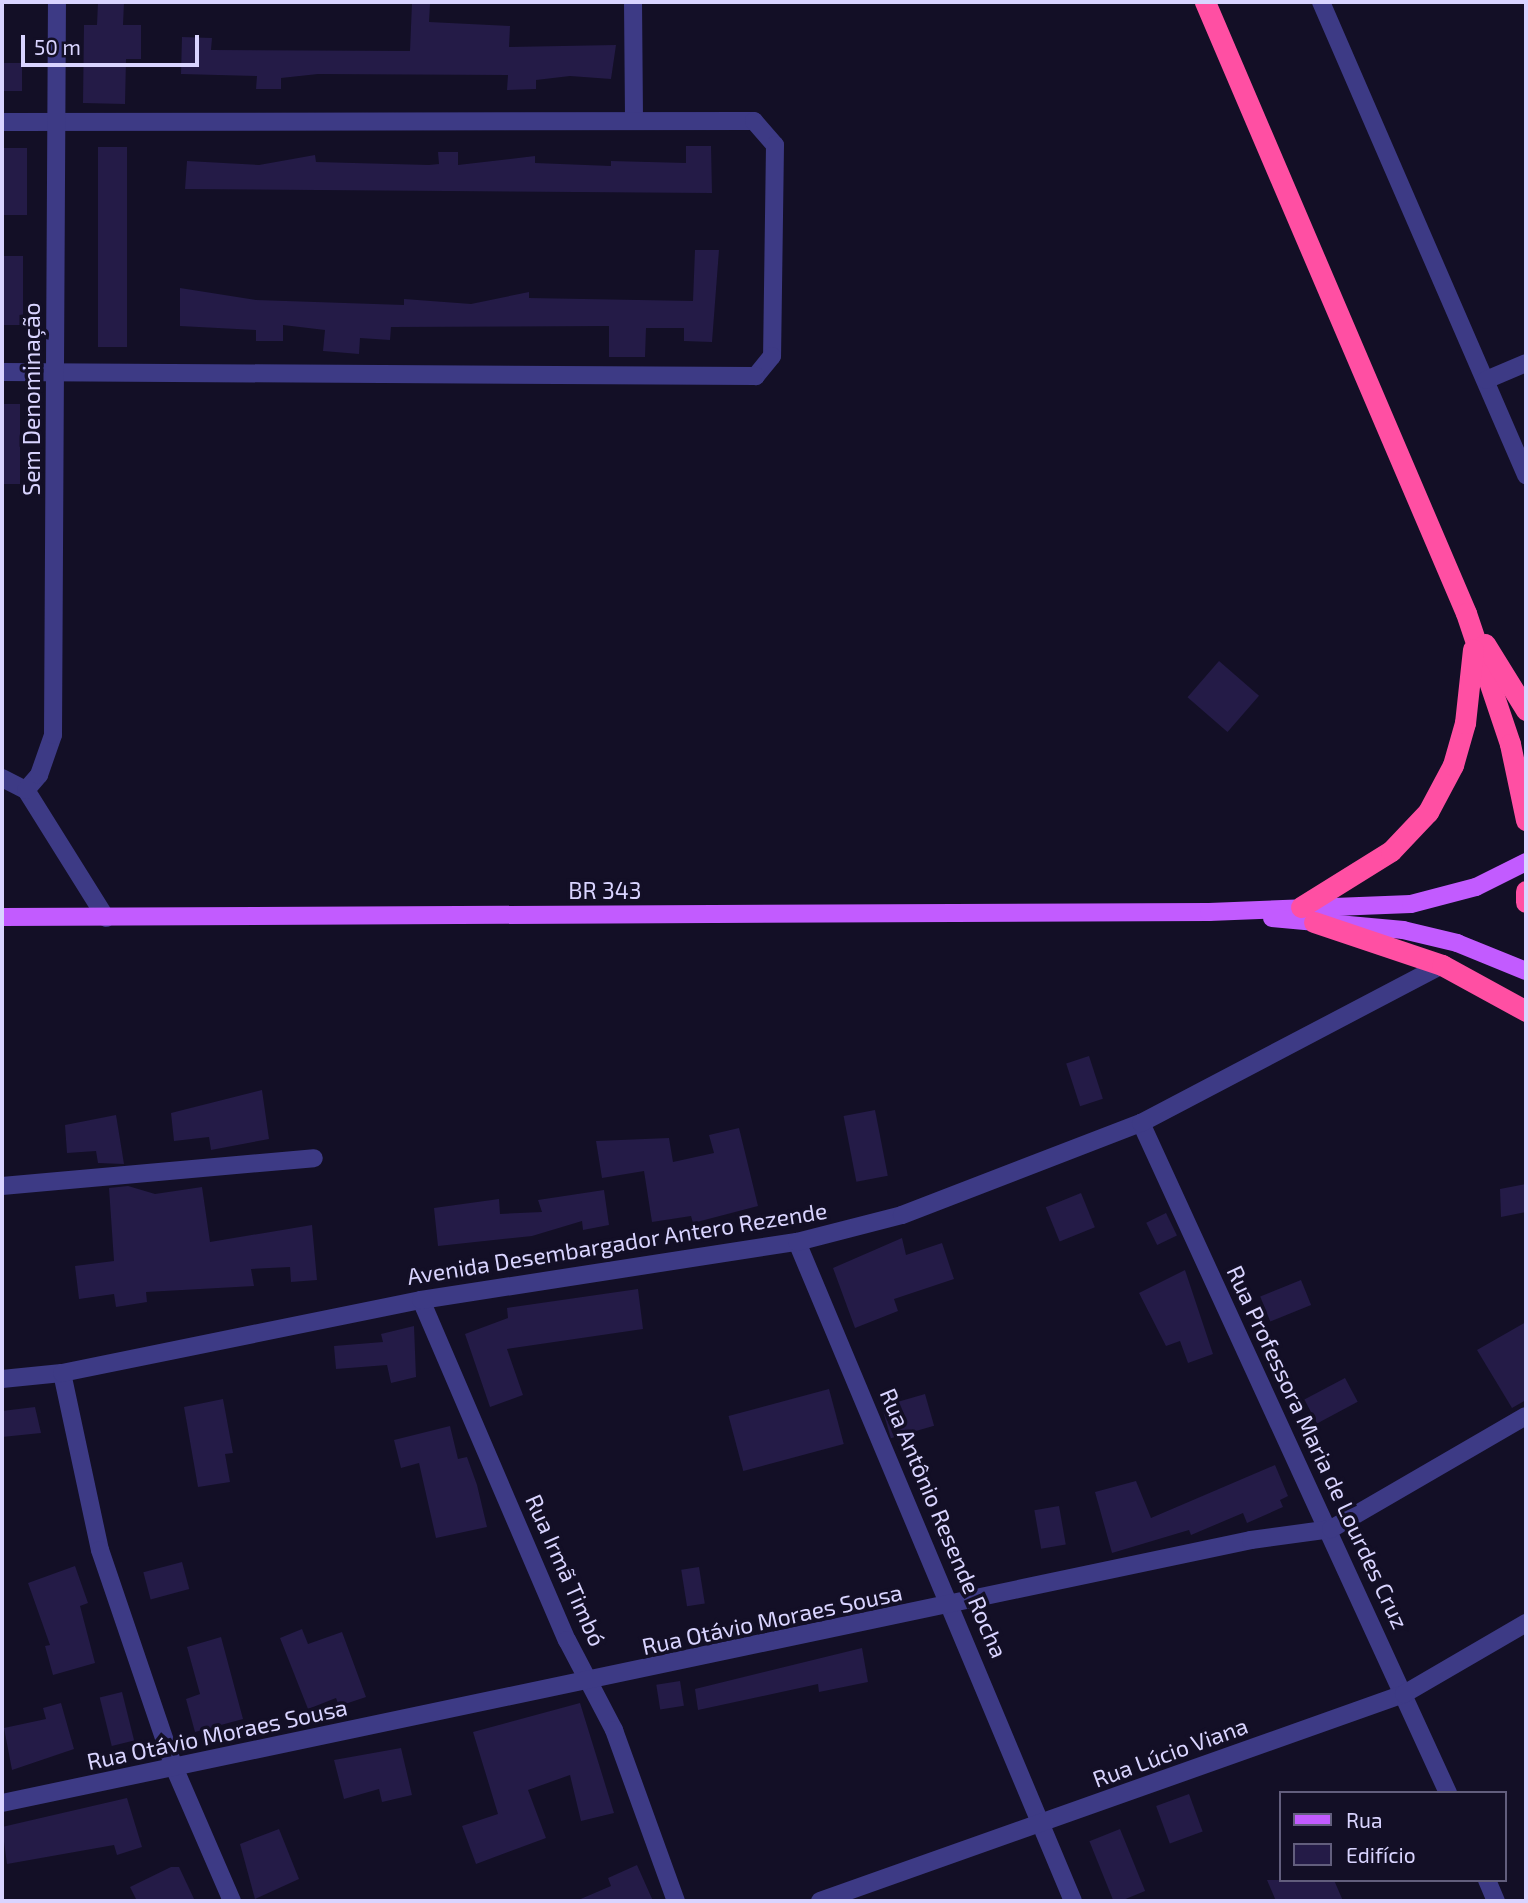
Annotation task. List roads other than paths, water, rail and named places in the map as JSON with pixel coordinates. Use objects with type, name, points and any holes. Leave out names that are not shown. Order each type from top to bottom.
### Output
[{"type":"highway","points":[[1205,2],[1466,613],[1510,744],[1526,820]]},
{"type":"highway","points":[[1466,613],[1526,710]]},
{"type":"highway","points":[[1308,914],[1391,851],[1428,812],[1453,765],[1465,723],[1474,636]]},
{"type":"highway","points":[[1526,891],[1526,902]]},
{"type":"highway","points":[[1308,914],[1442,965],[1526,1011]]},
{"type":"main road","points":[[1308,914],[1436,899],[1526,862]]},
{"type":"main road","name":"BR 343","points":[[2,917],[1209,912],[1308,914]]},
{"type":"main road","points":[[1308,914],[1404,930],[1457,943],[1526,971]]},
{"type":"street","name":"Sem Denominação","points":[[26,790],[39,775],[53,734],[57,2]]},
{"type":"street","points":[[633,2],[634,121]]},
{"type":"street","points":[[1321,2],[1526,475]]},
{"type":"street","points":[[2,122],[754,121],[770,134],[772,356],[756,376],[2,372]]},
{"type":"street","points":[[1486,380],[1526,363]]},
{"type":"street","points":[[2,778],[26,790],[106,918]]},
{"type":"street","name":"Avenida Desembargador Antero Rezende","points":[[2,1379],[62,1373],[421,1300],[797,1241],[978,1189],[1141,1123],[1442,965]]},
{"type":"street","name":"Rua Professora Maria de Lourdes Cruz","points":[[1141,1123],[1331,1530],[1447,1791]]},
{"type":"street","points":[[2,1186],[314,1158]]},
{"type":"street","name":"Rua Antônio Resende Rocha","points":[[797,1241],[1044,1823],[1073,1901]]},
{"type":"street","name":"Rua Irmã Timbó","points":[[421,1300],[566,1640],[592,1682],[677,1901]]},
{"type":"street","points":[[62,1373],[100,1550],[174,1767],[232,1901]]},
{"type":"street","name":"Rua Otávio Moraes Sousa","points":[[2,1803],[953,1607],[1251,1540],[1331,1530],[1526,1416]]},
{"type":"street","name":"Rua Lúcio Viana","points":[[820,1901],[1404,1694],[1526,1623]]},
{"type":"street","points":[[1488,1882],[1496,1901]]}]
